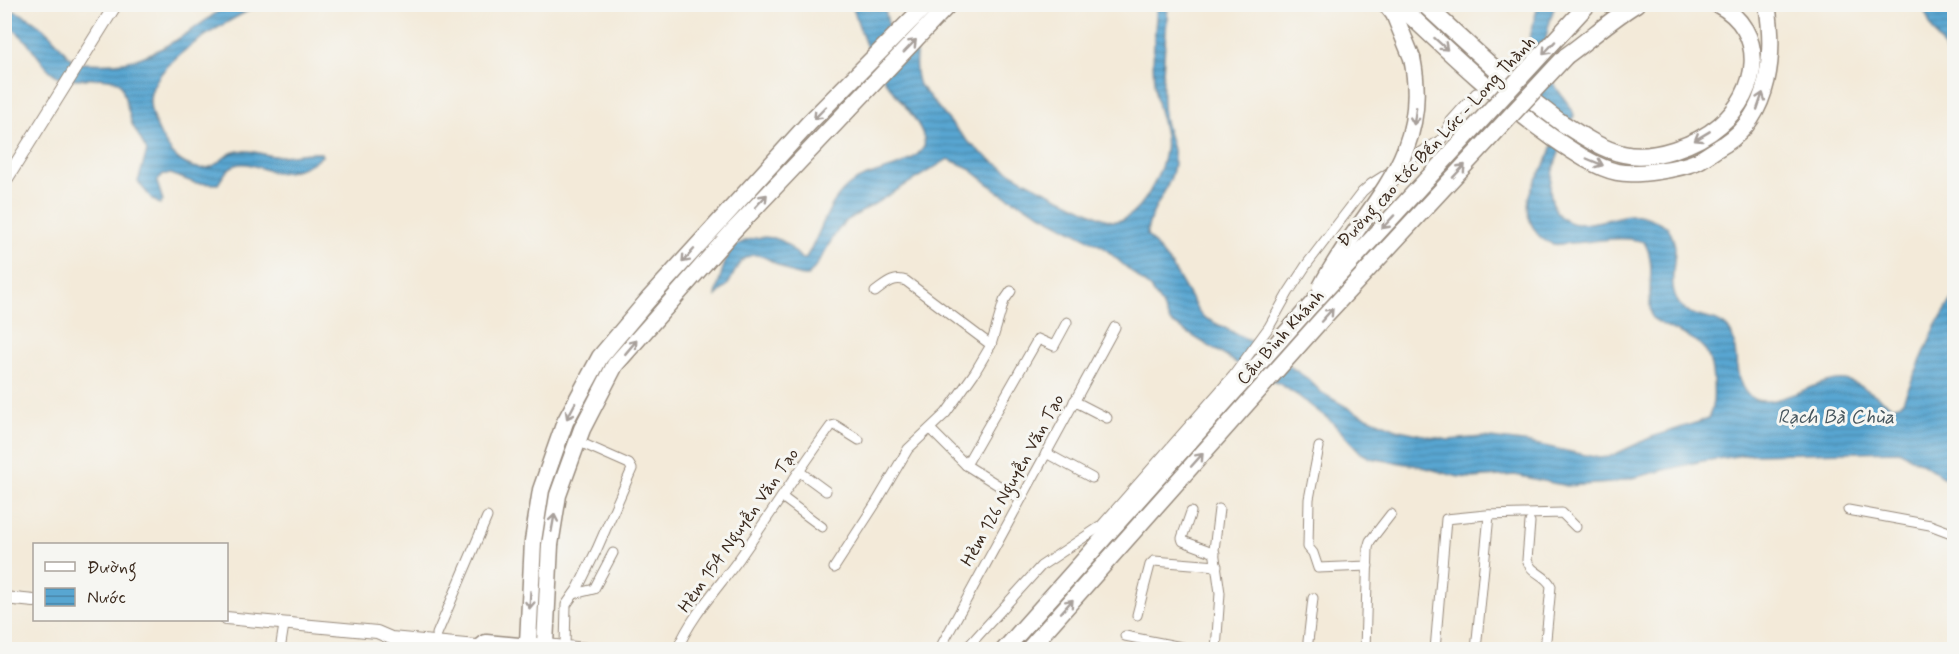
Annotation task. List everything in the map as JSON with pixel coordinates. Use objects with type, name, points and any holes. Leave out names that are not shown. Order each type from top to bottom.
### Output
[{"type":"highway","points":[[481,647],[486,643],[540,648],[536,644],[533,541],[541,490],[565,422],[600,357],[696,248],[861,71],[927,4]]},
{"type":"highway","points":[[536,644],[558,495],[582,429],[615,365],[732,232],[949,4]]},
{"type":"highway","points":[[1313,303],[1333,264],[1390,181],[1405,153],[1413,130],[1417,96],[1412,58],[1394,14],[1386,4]]},
{"type":"highway","points":[[1398,4],[1482,82],[1531,122],[1578,156],[1618,172],[1655,172],[1697,161],[1733,139],[1758,109],[1771,62],[1767,5]]},
{"type":"highway","points":[[1424,4],[1541,108],[1587,140],[1623,154],[1655,155],[1689,145],[1720,125],[1744,98],[1755,61],[1750,36],[1737,19],[1717,4]]},
{"type":"highway","name":"Đường cao tốc Bến Lức - Long Thành","points":[[1313,303],[1588,4]]},
{"type":"highway","points":[[1566,56],[1614,4]]},
{"type":"highway","points":[[1566,56],[1590,39],[1614,17],[1636,4]]},
{"type":"highway","name":"Cầu Bình Khánh","points":[[1028,650],[1323,318],[1566,56]]},
{"type":"highway","name":"Cầu Bình Khánh","points":[[1004,650],[1313,303]]},
{"type":"main road","points":[[4,183],[116,4]]},
{"type":"main road","points":[[4,598],[33,601]]},
{"type":"main road","points":[[228,618],[377,632],[391,630],[438,634],[596,650]]},
{"type":"main road","points":[[377,632],[391,638],[512,650]]},
{"type":"street","points":[[965,650],[1041,566],[1101,526],[1233,376],[1269,327],[1307,264],[1362,192],[1442,139],[1451,121],[1476,93]]},
{"type":"street","points":[[875,292],[891,280],[906,281],[991,345]]},
{"type":"street","points":[[834,568],[876,504],[908,449],[930,429],[961,394],[991,345],[1004,301],[1011,291]]},
{"type":"street","points":[[966,465],[1038,339],[1054,346],[1067,322]]},
{"type":"street","name":"Hẻm 126 Nguyễn Văn Tạo","points":[[939,650],[1115,327]]},
{"type":"street","points":[[1074,401],[1107,418]]},
{"type":"street","name":"Hẻm 154 Nguyễn Văn Tạo","points":[[677,650],[696,616],[828,430],[835,425],[859,440]]},
{"type":"street","points":[[930,429],[966,465],[1020,499]]},
{"type":"street","points":[[565,646],[566,609],[610,520],[632,469],[629,464],[586,445]]},
{"type":"street","points":[[1319,447],[1309,499],[1308,547],[1313,552],[1318,568],[1368,566]]},
{"type":"street","points":[[1046,453],[1092,478]]},
{"type":"street","points":[[800,472],[826,491]]},
{"type":"street","points":[[782,497],[822,527]]},
{"type":"street","points":[[1216,650],[1220,593],[1215,553],[1219,509]]},
{"type":"street","points":[[1848,510],[1930,525],[1954,534]]},
{"type":"street","points":[[1191,512],[1182,538],[1183,542],[1215,553]]},
{"type":"street","points":[[1435,650],[1446,519],[1563,513],[1576,527]]},
{"type":"street","points":[[1365,650],[1370,541],[1391,514]]},
{"type":"street","points":[[1476,650],[1489,515]]},
{"type":"street","points":[[438,634],[487,517]]},
{"type":"street","points":[[1530,522],[1527,560],[1534,572],[1549,581],[1551,586],[1545,650]]},
{"type":"street","points":[[574,594],[594,589],[613,553]]},
{"type":"street","points":[[1137,615],[1150,565],[1154,561],[1217,566]]},
{"type":"street","points":[[1307,650],[1313,598]]},
{"type":"street","points":[[280,650],[284,625]]},
{"type":"street","points":[[1125,636],[1197,650]]},
{"type":"water","points":[[227,5],[259,5],[214,30],[181,54],[167,66],[151,93],[151,110],[164,142],[180,161],[198,168],[214,165],[229,154],[239,151],[275,156],[321,153],[322,156],[306,166],[280,173],[248,164],[238,164],[228,169],[218,184],[195,183],[171,174],[163,174],[157,182],[163,201],[160,204],[153,200],[138,182],[147,151],[132,124],[121,84],[108,79],[74,79],[58,76],[46,66],[21,35],[5,25],[4,8],[20,13],[40,25],[77,63],[103,64],[129,61],[155,52],[181,38]]},
{"type":"water","name":"Rạch Bà Chùa","points":[[852,5],[884,5],[894,51],[902,46],[908,26],[921,30],[916,64],[919,85],[972,145],[1017,176],[1102,218],[1113,221],[1125,218],[1142,203],[1155,182],[1163,159],[1166,143],[1156,98],[1153,58],[1157,5],[1168,5],[1163,103],[1174,161],[1170,180],[1148,225],[1147,235],[1172,266],[1200,314],[1262,347],[1308,379],[1322,393],[1357,413],[1399,430],[1448,440],[1483,437],[1530,443],[1599,458],[1609,457],[1652,437],[1708,419],[1713,401],[1713,381],[1707,353],[1701,345],[1652,318],[1650,309],[1651,269],[1644,242],[1616,239],[1555,244],[1544,240],[1533,227],[1528,214],[1528,202],[1531,190],[1553,146],[1554,134],[1550,116],[1524,62],[1538,5],[1555,5],[1546,36],[1545,56],[1550,76],[1574,115],[1550,183],[1553,204],[1561,217],[1570,223],[1581,224],[1638,215],[1668,227],[1675,245],[1673,289],[1678,302],[1689,312],[1718,322],[1729,330],[1734,344],[1739,379],[1748,395],[1757,400],[1768,401],[1833,380],[1844,380],[1863,387],[1892,406],[1902,403],[1935,328],[1954,296],[1954,485],[1899,451],[1751,454],[1702,461],[1611,483],[1567,486],[1515,475],[1459,477],[1419,466],[1370,458],[1361,453],[1331,421],[1297,395],[1280,384],[1253,373],[1170,322],[1162,305],[1149,287],[1103,247],[999,192],[967,167],[948,159],[846,221],[808,276],[792,273],[767,258],[752,255],[742,261],[729,283],[716,296],[726,260],[735,247],[754,238],[774,238],[805,259],[833,203],[847,187],[866,176],[908,161],[924,147],[924,139],[914,118],[873,62]]},
{"type":"water","points":[[1922,5],[1954,5],[1954,65],[1932,29]]}]
